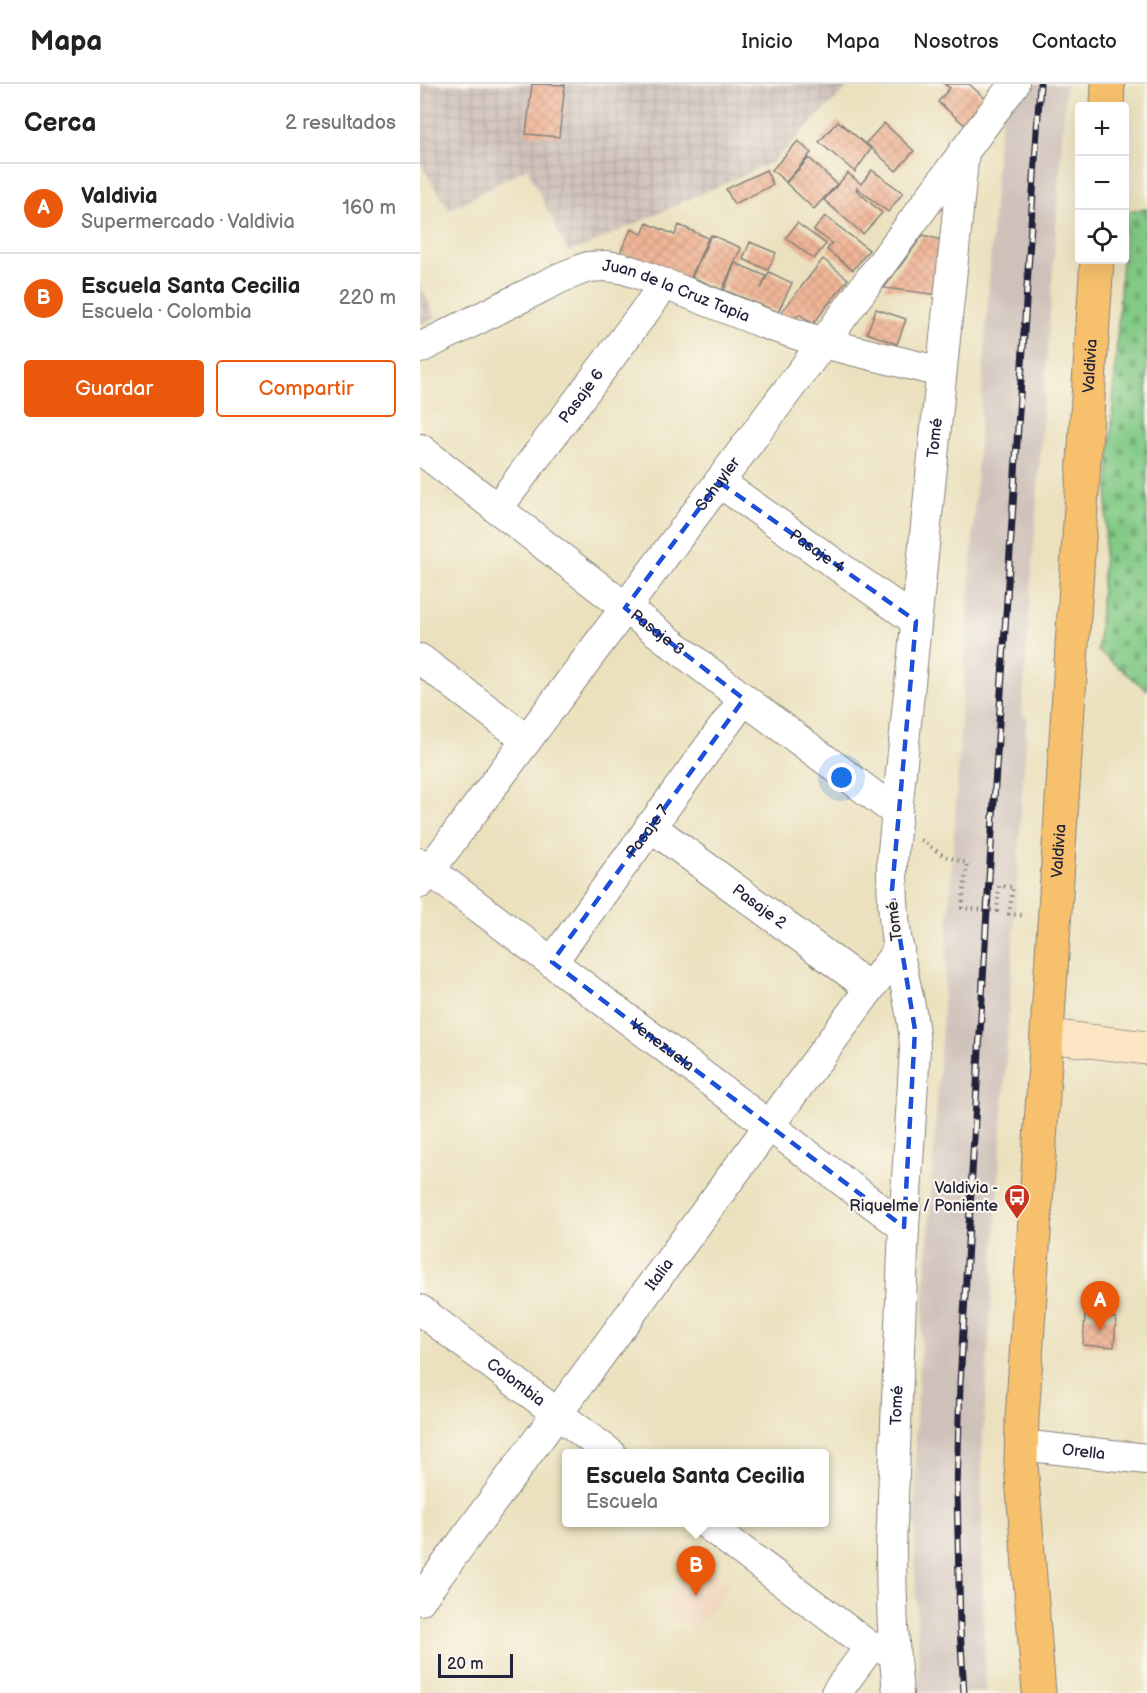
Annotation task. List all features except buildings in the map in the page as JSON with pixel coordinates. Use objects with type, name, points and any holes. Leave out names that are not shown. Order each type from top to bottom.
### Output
[{"type":"main road","points":[[1107,102],[1108,84]]},
{"type":"main road","name":"Valdivia","points":[[1039,1693],[1021,1445],[1097,264]]},
{"type":"street","name":"Schuyler","points":[[423,872],[527,740],[1014,84]]},
{"type":"street","name":"Tomé","points":[[898,1693],[882,1648],[891,1592],[904,1227],[915,1030],[898,949],[892,890],[892,861],[964,151]]},
{"type":"street","name":"Juan de la Cruz Tapia","points":[[420,348],[560,278],[588,267],[605,266],[621,268],[763,323],[823,343],[941,372]]},
{"type":"street","name":"Pasaje 6","points":[[497,509],[665,284]]},
{"type":"street","name":"Pasaje 3","points":[[420,449],[744,699],[897,813]]},
{"type":"street","name":"Pasaje 4","points":[[719,482],[916,621]]},
{"type":"street","points":[[420,659],[527,740]]},
{"type":"street","name":"Pasaje 7","points":[[552,962],[744,699]]},
{"type":"street","name":"Pasaje 2","points":[[650,826],[870,988]]},
{"type":"street","name":"Venezuela","points":[[423,872],[552,962],[904,1227]]},
{"type":"street","name":"Italia","points":[[420,1600],[898,949]]},
{"type":"street","points":[[1048,1036],[1147,1048]]},
{"type":"street","name":"Colombia","points":[[420,1310],[604,1449]]},
{"type":"street","name":"Orella","points":[[1021,1445],[1147,1459]]},
{"type":"street","points":[[711,1527],[882,1648],[836,1693]]},
{"type":"path","points":[[897,813],[908,832],[945,856],[967,863],[962,908],[997,911],[999,885],[1012,887],[1009,914],[1055,921]]},
{"type":"highlighted area","points":[[719,482],[916,621],[892,890],[915,1030],[904,1227],[552,962],[744,699],[625,608]]},
{"type":"shaded area","points":[[420,84],[851,84],[772,162],[568,252],[527,168],[449,210],[420,163]]},
{"type":"shaded area","points":[[1008,84],[1066,84],[1022,715],[1027,716],[982,1456],[982,1567],[986,1693],[920,1693],[915,1572],[916,1416],[998,140]]},
{"type":"shaded area","points":[[420,284],[436,318],[420,325]]},
{"type":"shaded area","points":[[696,1562],[730,1585],[695,1630],[662,1607]]},
{"type":"green space","points":[[1147,209],[1147,690],[1098,651],[1122,264],[1129,264],[1129,211]]},
{"type":"railway","points":[[964,1693],[957,1489],[960,1384],[987,910],[1040,84]]},
{"type":"place","name":"Valdivia - Riquelme / Poniente","points":[[1017,1220]]},
{"type":"place","name":"Valdivia","points":[[1100,1331]]},
{"type":"place","name":"Escuela Santa Cecilia","points":[[696,1596]]}]
